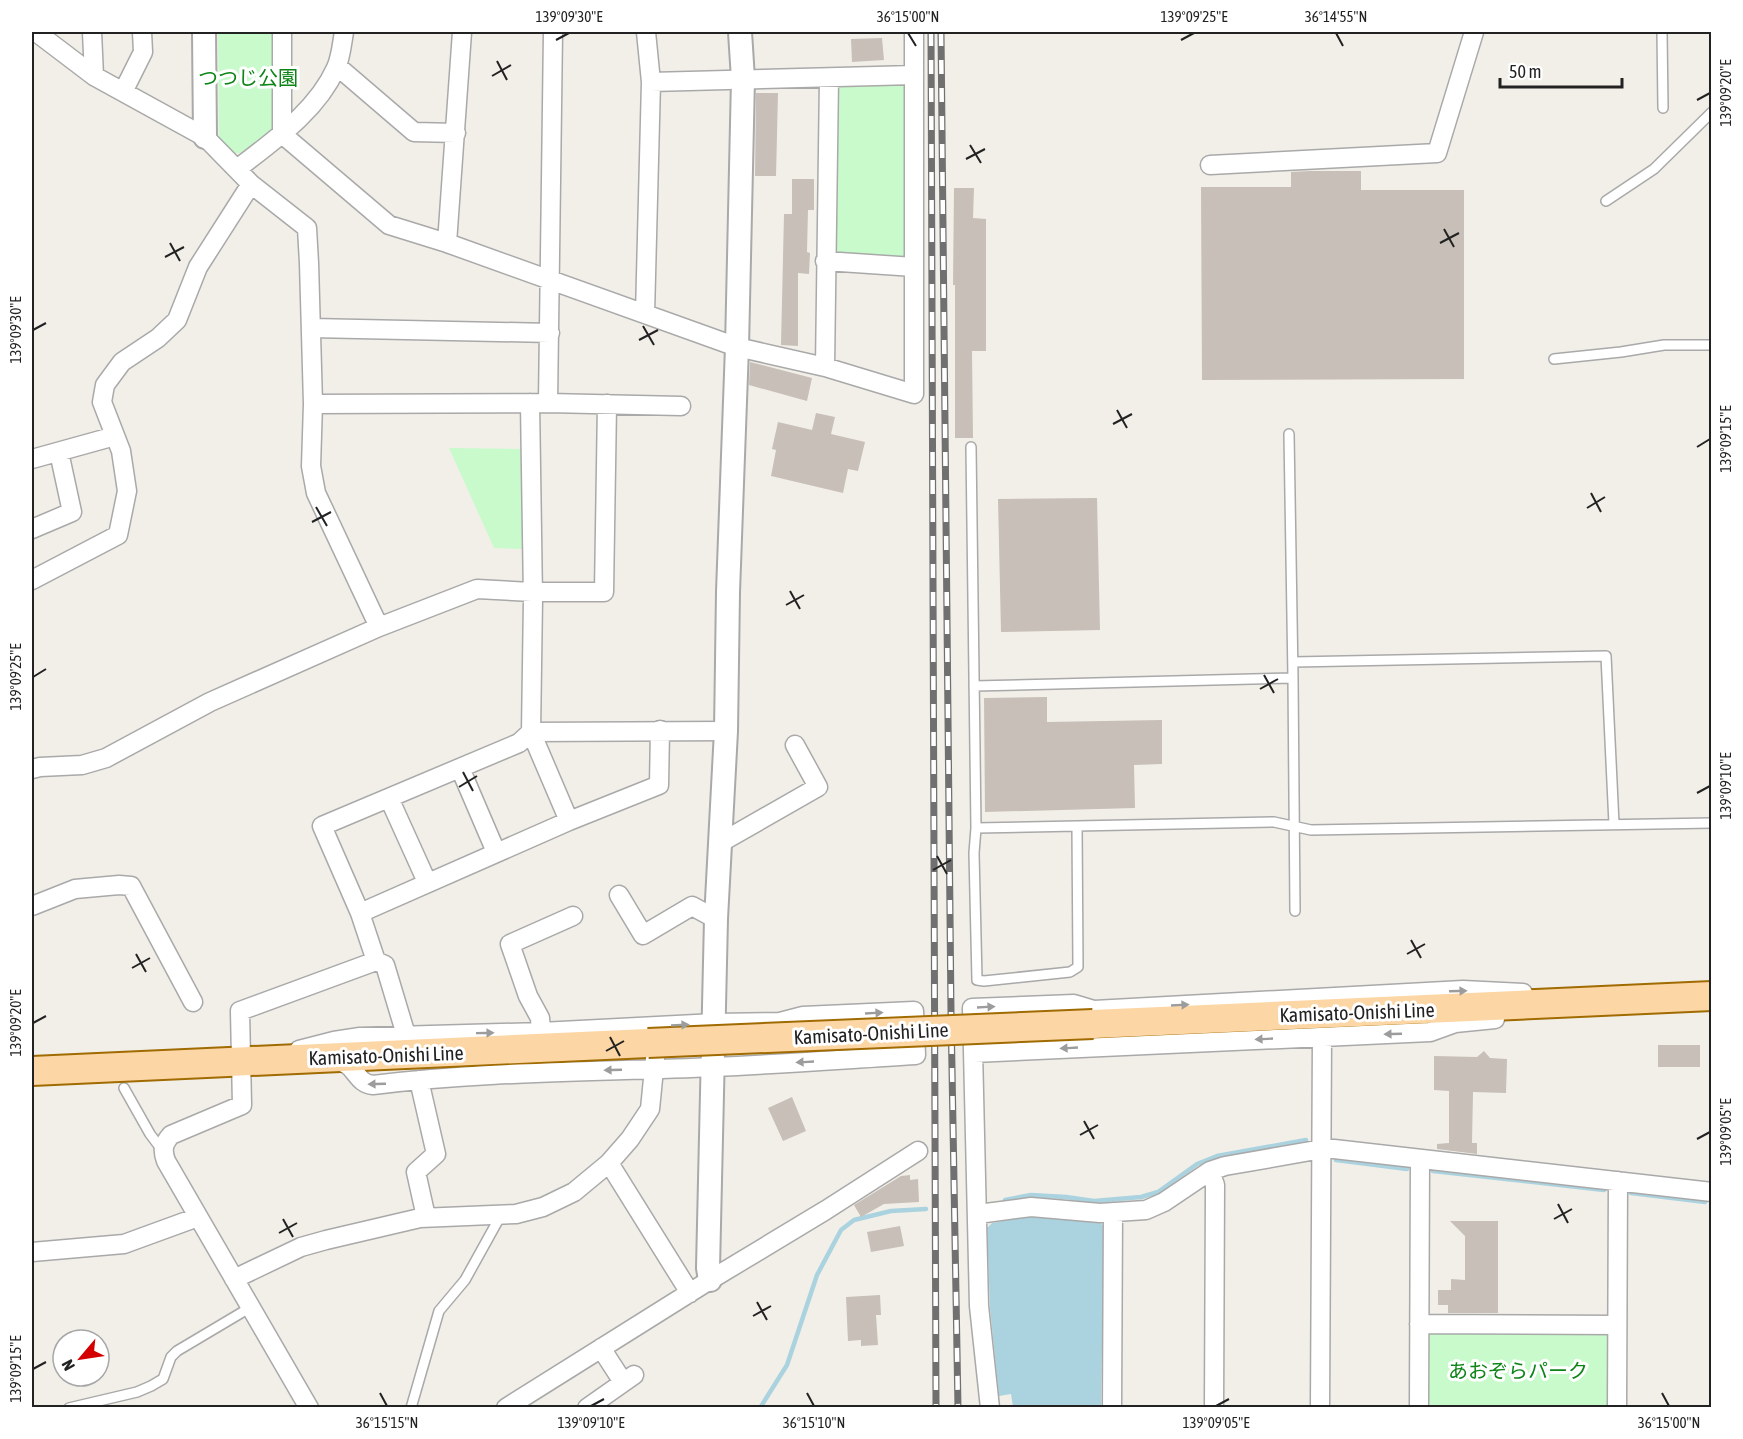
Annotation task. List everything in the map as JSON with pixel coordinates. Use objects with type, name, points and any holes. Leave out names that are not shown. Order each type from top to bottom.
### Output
[{"type":"main road","name":"Kamisato-Onishi Line","points":[[32,1071],[334,1057],[653,1046],[1712,996]]},
{"type":"street","points":[[36,32],[94,76],[205,137],[251,184],[306,228],[312,328],[311,466],[316,493],[379,627]]},
{"type":"street","points":[[92,32],[94,76]]},
{"type":"street","points":[[123,92],[143,52],[142,32]]},
{"type":"street","points":[[204,32],[205,137]]},
{"type":"street","points":[[282,32],[282,134],[389,225],[447,243],[737,347],[825,367],[914,394],[914,32]]},
{"type":"street","points":[[237,169],[282,134],[319,97],[337,66],[344,32]]},
{"type":"street","points":[[447,243],[462,32]]},
{"type":"street","points":[[548,403],[553,32]]},
{"type":"street","points":[[645,314],[651,82],[646,32]]},
{"type":"street","points":[[710,1280],[708,1257],[716,919],[726,731],[728,592],[737,347],[743,79],[740,32]]},
{"type":"street","points":[[1210,165],[1437,153],[1474,32]]},
{"type":"street","points":[[337,66],[414,132],[456,134]]},
{"type":"street","points":[[651,82],[914,75]]},
{"type":"street","points":[[825,367],[829,78]]},
{"type":"street","points":[[32,580],[118,535],[127,491],[121,452],[102,402],[105,385],[122,362],[158,338],[177,320],[198,267],[251,184]]},
{"type":"street","points":[[825,261],[914,267]]},
{"type":"street","points":[[312,328],[549,333]]},
{"type":"street","points":[[530,403],[531,732],[570,821]]},
{"type":"street","points":[[313,404],[548,403],[681,406]]},
{"type":"street","points":[[32,770],[40,767],[82,765],[106,758],[210,702],[379,627],[477,589],[604,592],[607,405]]},
{"type":"street","points":[[32,459],[115,436]]},
{"type":"street","points":[[32,529],[72,512],[59,452]]},
{"type":"street","points":[[360,913],[496,852],[659,785],[660,730]]},
{"type":"street","points":[[376,961],[360,913],[322,826],[519,743],[531,732],[726,731]]},
{"type":"street","points":[[720,843],[818,787],[795,745]]},
{"type":"street","points":[[460,768],[496,852]]},
{"type":"street","points":[[389,798],[427,882]]},
{"type":"street","points":[[32,906],[75,889],[131,886],[193,1002]]},
{"type":"street","points":[[619,895],[643,935],[692,906],[716,919]]},
{"type":"street","points":[[541,1032],[540,1018],[528,996],[510,944],[573,916]]},
{"type":"street","points":[[309,1407],[166,1161],[163,1151],[165,1141],[171,1135],[242,1105],[251,1061],[240,1011],[376,961],[386,965],[406,1035]]},
{"type":"street","points":[[990,1407],[979,1306],[972,1008],[1074,1004],[1094,1010],[1462,990],[1521,992],[1551,1004]]},
{"type":"street","points":[[974,1053],[1430,1032],[1455,1023],[1529,1016],[1551,1004]]},
{"type":"street","points":[[251,1061],[360,1037],[541,1032],[653,1046],[714,1067],[916,1055],[914,1011],[803,1016],[780,1022],[715,1023],[653,1046],[476,1075],[373,1085],[366,1084],[351,1068],[334,1057]]},
{"type":"street","points":[[1320,1407],[1322,1037]]},
{"type":"street","points":[[234,1280],[301,1248],[326,1240],[426,1217],[516,1214],[543,1207],[574,1192],[609,1163],[650,1109],[653,1046]]},
{"type":"street","points":[[419,1080],[436,1154],[416,1172],[426,1217]]},
{"type":"street","points":[[978,1215],[1031,1207],[1113,1212],[1146,1210],[1164,1202],[1210,1171],[1225,1166],[1322,1149],[1712,1192]]},
{"type":"street","points":[[506,1407],[918,1151]]},
{"type":"street","points":[[1419,1407],[1420,1159]]},
{"type":"street","points":[[609,1163],[690,1293]]},
{"type":"street","points":[[1210,1171],[1215,1185],[1214,1407]]},
{"type":"street","points":[[1617,1407],[1618,1181]]},
{"type":"street","points":[[1112,1407],[1113,1212]]},
{"type":"street","points":[[32,1252],[124,1244],[198,1216]]},
{"type":"street","points":[[1419,1324],[1617,1325]]},
{"type":"street","points":[[587,1407],[628,1379],[601,1348]]},
{"type":"lane","points":[[1662,32],[1663,108]]},
{"type":"lane","points":[[1606,201],[1654,169],[1712,112]]},
{"type":"lane","points":[[1554,359],[1664,345],[1712,345]]},
{"type":"lane","points":[[1289,434],[1295,911]]},
{"type":"lane","points":[[970,447],[977,980],[1070,972],[1078,967],[1077,826]]},
{"type":"lane","points":[[1293,662],[1606,656],[1614,824]]},
{"type":"lane","points":[[974,686],[1293,678]]},
{"type":"lane","points":[[976,828],[1274,822],[1311,830],[1712,823]]},
{"type":"lane","points":[[124,1088],[150,1134],[163,1151]]},
{"type":"lane","points":[[411,1407],[439,1311],[465,1280],[501,1215]]},
{"type":"lane","points":[[69,1407],[137,1392],[152,1386],[163,1379],[171,1358],[177,1351],[251,1307]]},
{"type":"green space","name":"つつじ公園","points":[[218,32],[277,32],[276,122],[272,129],[241,153],[235,153],[219,141]]},
{"type":"green space","points":[[901,82],[907,90],[909,253],[900,261],[837,258],[832,251],[838,91],[844,83]]},
{"type":"green space","points":[[449,448],[522,449],[523,549],[494,548]]},
{"type":"green space","name":"あおぞらパーク","points":[[1432,1332],[1604,1333],[1610,1338],[1609,1407],[1426,1408],[1426,1337]]},
{"type":"water","points":[[1031,1216],[1099,1221],[1104,1227],[1101,1407],[1013,1407],[1011,1394],[999,1396],[990,1308],[987,1228],[992,1223]]},
{"type":"building","points":[[882,38],[884,60],[852,62],[851,39]]},
{"type":"building","points":[[756,93],[778,93],[776,176],[755,176]]},
{"type":"building","points":[[1361,171],[1361,190],[1464,190],[1464,379],[1202,380],[1201,187],[1291,187],[1291,172]]},
{"type":"building","points":[[792,179],[814,179],[814,210],[808,210],[809,274],[798,273],[798,346],[781,345],[784,214],[792,214]]},
{"type":"building","points":[[954,188],[974,188],[973,218],[986,219],[986,351],[972,351],[973,438],[955,438]]},
{"type":"building","points":[[750,362],[812,378],[807,401],[749,385]]},
{"type":"building","points":[[816,413],[835,417],[831,434],[865,442],[858,471],[848,469],[843,493],[771,476],[776,450],[772,449],[778,422],[812,430]]},
{"type":"building","points":[[1097,498],[1100,630],[1001,632],[998,499]]},
{"type":"building","points":[[1047,697],[1047,722],[1162,720],[1162,764],[1134,765],[1135,808],[985,812],[984,698]]},
{"type":"building","points":[[1658,1045],[1700,1045],[1700,1067],[1658,1067]]},
{"type":"building","points":[[1484,1051],[1490,1058],[1507,1059],[1506,1093],[1473,1092],[1472,1143],[1477,1143],[1477,1154],[1437,1149],[1437,1144],[1449,1143],[1449,1091],[1434,1090],[1434,1056],[1477,1057]]},
{"type":"building","points":[[792,1097],[806,1131],[783,1141],[768,1108]]},
{"type":"building","points":[[910,1175],[910,1180],[918,1179],[919,1202],[884,1204],[861,1217],[854,1205],[901,1176]]},
{"type":"building","points":[[1450,1221],[1498,1221],[1498,1313],[1448,1313],[1448,1305],[1438,1305],[1438,1290],[1451,1290],[1451,1279],[1465,1280],[1465,1236]]},
{"type":"building","points":[[900,1226],[904,1246],[871,1252],[867,1232]]},
{"type":"building","points":[[880,1295],[881,1315],[876,1315],[878,1345],[861,1346],[861,1340],[848,1341],[846,1297]]},
{"type":"waterway","points":[[1005,1200],[1031,1195],[1094,1201],[1141,1197],[1158,1192],[1197,1164],[1217,1156],[1306,1140]]},
{"type":"waterway","points":[[1336,1160],[1407,1169]]},
{"type":"waterway","points":[[1433,1171],[1604,1190]]},
{"type":"waterway","points":[[1631,1193],[1705,1202]]},
{"type":"waterway","points":[[760,1408],[787,1365],[817,1275],[841,1230],[854,1220],[891,1211],[926,1209]]},
{"type":"railway","points":[[931,32],[936,1408]]},
{"type":"railway","points":[[941,32],[951,1012],[958,1408]]}]
